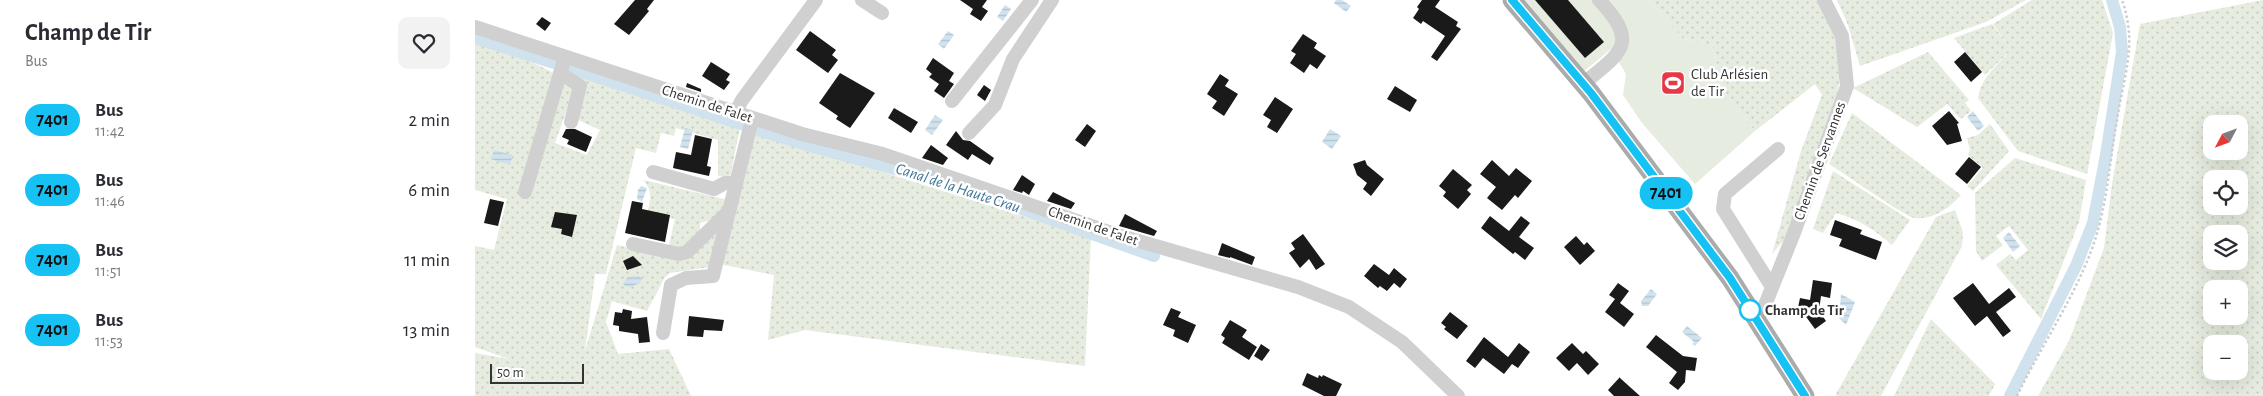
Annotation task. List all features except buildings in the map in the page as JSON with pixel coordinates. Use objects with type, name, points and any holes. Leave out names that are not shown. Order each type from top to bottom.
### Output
[{"type":"main road","points":[[1512,0],[1583,84],[1730,278],[1798,391]]},
{"type":"street","points":[[735,113],[745,96],[816,0]]},
{"type":"street","points":[[862,0],[883,13]]},
{"type":"street","points":[[952,101],[1032,0]]},
{"type":"street","points":[[969,133],[995,104],[1013,59],[1052,0]]},
{"type":"street","points":[[1583,84],[1618,55],[1623,42],[1617,22],[1599,0]]},
{"type":"street","name":"Chemin de Servannes","points":[[1754,316],[1763,310],[1795,232],[1847,86],[1843,36],[1825,0]]},
{"type":"street","name":"Chemin de Falet","points":[[475,27],[752,119],[802,134],[883,154],[1121,236],[1298,287],[1349,307],[1402,342],[1458,396]]},
{"type":"street","points":[[525,192],[565,57]]},
{"type":"street","points":[[560,73],[580,86],[571,122]]},
{"type":"street","points":[[663,333],[671,285],[686,278],[713,276],[752,119]]},
{"type":"street","points":[[1772,287],[1723,209],[1725,194],[1778,149]]},
{"type":"street","points":[[653,172],[714,189],[725,182],[736,183]]},
{"type":"street","points":[[633,244],[679,254],[687,252],[729,211]]},
{"type":"path","points":[[2017,396],[2079,279],[2091,252],[2108,188],[2109,168],[2128,50],[2128,26],[2122,0]]},
{"type":"shaded area","name":"Club Arlésien de Tir","points":[[1522,0],[1649,0],[1683,39],[1712,45],[1724,93],[1755,131],[1695,184],[1642,123],[1623,95],[1626,74],[1611,49],[1583,72]]},
{"type":"shaded area","points":[[1649,0],[1819,0],[1838,41],[1840,79],[1834,107],[1790,233],[1772,254],[1801,151],[1822,95],[1815,84],[1755,131],[1724,93],[1712,45],[1683,39]]},
{"type":"shaded area","points":[[1837,0],[2026,0],[1986,22],[1860,66],[1848,25]]},
{"type":"shaded area","points":[[2032,0],[2102,0],[2113,33],[2087,174],[2018,151],[1978,98],[1986,78],[2010,51],[1985,75],[1954,38],[1992,24],[2011,50],[1993,24]]},
{"type":"shaded area","points":[[2263,0],[2263,396],[2038,396],[2069,341],[2104,248],[2112,184],[2140,24]]},
{"type":"shaded area","points":[[475,42],[540,66],[575,87],[555,143],[587,155],[600,130],[578,120],[587,88],[573,76],[569,69],[740,128],[730,177],[718,176],[718,140],[676,128],[674,136],[661,133],[656,153],[636,148],[606,274],[595,274],[585,351],[617,245],[676,258],[720,224],[710,267],[670,273],[665,277],[647,311],[612,301],[606,322],[618,354],[669,349],[691,396],[475,396],[475,353],[509,359],[475,347],[475,246],[494,250],[507,199],[475,190]]},
{"type":"shaded area","points":[[1928,52],[1969,100],[1965,103],[1971,111],[1961,119],[1947,104],[1917,127],[1853,88]]},
{"type":"shaded area","points":[[1852,113],[1961,195],[1941,212],[1928,217],[1914,218],[1887,203],[1829,164]]},
{"type":"shaded area","points":[[1990,124],[2009,151],[1973,191],[1967,186],[1983,168],[1968,155],[1970,150],[1967,138],[1978,135]]},
{"type":"shaded area","points":[[754,132],[1091,237],[1085,366],[805,330],[768,340],[774,275],[719,264]]},
{"type":"shaded area","points":[[2015,158],[2086,180],[2079,222],[2041,319],[1996,265],[2010,254],[2016,260],[2028,250],[2009,226],[1996,236],[2003,245],[1982,261],[1976,251],[1975,193]]},
{"type":"shaded area","points":[[1833,171],[1910,220],[1892,245],[1852,218],[1836,213],[1823,233],[1813,229]]},
{"type":"shaded area","points":[[643,180],[728,200],[715,219],[700,223],[700,234],[690,245],[668,249],[675,219],[647,213],[650,192]]},
{"type":"shaded area","points":[[1955,210],[1963,232],[1962,246],[1881,396],[1837,396],[1836,394],[1936,217]]},
{"type":"shaded area","points":[[1931,319],[1995,384],[1989,396],[1894,396]]},
{"type":"water","points":[[1336,0],[1342,0],[1351,6],[1346,12],[1334,3]]},
{"type":"water","points":[[1005,5],[1011,9],[1003,21],[997,17]]},
{"type":"water","points":[[948,31],[954,35],[944,49],[938,44]]},
{"type":"water","points":[[1973,111],[1984,126],[1978,131],[1967,117]]},
{"type":"water","points":[[935,115],[943,120],[932,135],[925,130]]},
{"type":"water","points":[[685,128],[693,130],[688,149],[680,147]]},
{"type":"water","points":[[1330,129],[1341,136],[1332,149],[1322,142]]},
{"type":"water","points":[[494,150],[513,155],[510,165],[491,159]]},
{"type":"water","points":[[641,186],[647,188],[642,202],[637,199],[638,190]]},
{"type":"water","points":[[2009,232],[2020,246],[2013,252],[2003,238]]},
{"type":"water","points":[[639,276],[642,279],[640,283],[630,287],[625,286],[623,283],[628,277]]},
{"type":"water","points":[[1651,289],[1657,294],[1648,306],[1642,306],[1641,301]]},
{"type":"water","points":[[1841,294],[1855,302],[1846,325],[1834,313],[1840,307]]},
{"type":"water","points":[[1687,326],[1702,338],[1695,346],[1692,344],[1694,342],[1682,332]]},
{"type":"waterway","points":[[2010,396],[2076,266],[2093,223],[2122,52],[2120,27],[2112,0]]},
{"type":"waterway","name":"Canal de la Haute Crau","points":[[475,38],[554,63]]},
{"type":"waterway","name":"Canal de la Haute Crau","points":[[570,68],[741,124]]},
{"type":"waterway","name":"Canal de la Haute Crau","points":[[758,130],[953,185]]},
{"type":"waterway","name":"Canal de la Haute Crau","points":[[1005,203],[1154,256]]},
{"type":"bus line","name":"7401","points":[[1512,0],[1591,93],[1730,278],[1805,396]]},
{"type":"place","name":"Club Arlésien de Tir","points":[[1673,83]]},
{"type":"place","name":"Champ de Tir","points":[[1750,310]]}]
